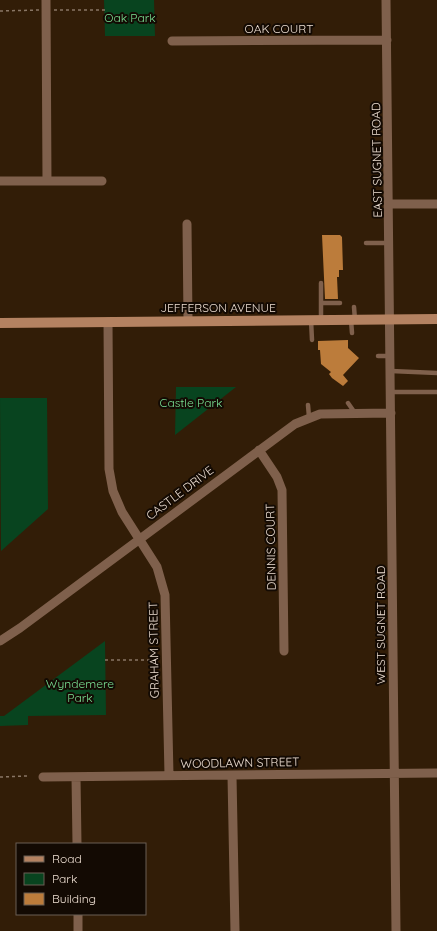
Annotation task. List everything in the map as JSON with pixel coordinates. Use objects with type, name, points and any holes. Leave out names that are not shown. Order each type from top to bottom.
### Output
[{"type":"street","points":[[46,0],[47,181]]},
{"type":"street","name":"EAST SUGNET ROAD","points":[[386,0],[391,320]]},
{"type":"street","name":"OAK COURT","points":[[172,42],[387,40]]},
{"type":"street","points":[[0,181],[102,181]]},
{"type":"street","points":[[389,204],[437,204]]},
{"type":"street","points":[[187,224],[188,321]]},
{"type":"street","name":"JEFFERSON AVENUE","points":[[0,322],[437,319]]},
{"type":"street","name":"WEST SUGNET ROAD","points":[[391,320],[396,931]]},
{"type":"street","name":"GRAHAM STREET","points":[[108,322],[109,469],[113,491],[122,512],[157,567],[165,595],[169,776]]},
{"type":"street","name":"CASTLE DRIVE","points":[[0,641],[294,424],[309,417],[332,413],[391,413]]},
{"type":"street","name":"DENNIS COURT","points":[[258,450],[278,477],[282,490],[284,651]]},
{"type":"street","name":"WOODLAWN STREET","points":[[43,777],[232,776],[437,772]]},
{"type":"street","points":[[232,776],[235,931]]},
{"type":"street","points":[[76,777],[77,843]]},
{"type":"street","points":[[78,915],[78,931]]},
{"type":"lane","points":[[366,243],[390,243]]},
{"type":"lane","points":[[312,340],[321,303],[321,283]]},
{"type":"lane","points":[[321,303],[340,303]]},
{"type":"lane","points":[[352,333],[354,306]]},
{"type":"lane","points":[[378,356],[391,356]]},
{"type":"lane","points":[[391,371],[437,373]]},
{"type":"lane","points":[[391,392],[437,392]]},
{"type":"lane","points":[[348,403],[355,413]]},
{"type":"lane","points":[[308,405],[309,417]]},
{"type":"path","points":[[0,11],[105,10]]},
{"type":"path","points":[[105,660],[158,660]]},
{"type":"path","points":[[0,777],[27,776]]},
{"type":"green space","name":"Oak Park","points":[[104,0],[154,0],[155,36],[105,36]]},
{"type":"green space","name":"Castle Park","points":[[176,387],[236,387],[175,435]]},
{"type":"green space","points":[[0,398],[47,398],[48,509],[1,551]]},
{"type":"green space","name":"Wyndemere Park","points":[[105,641],[106,715],[28,716],[28,725],[0,726],[0,716],[4,716]]},
{"type":"building","points":[[322,235],[340,235],[342,237],[343,270],[339,270],[339,277],[337,277],[338,299],[325,299]]},
{"type":"building","points":[[348,340],[348,348],[359,358],[343,375],[348,381],[343,386],[332,378],[329,374],[331,372],[321,364],[318,341]]}]
